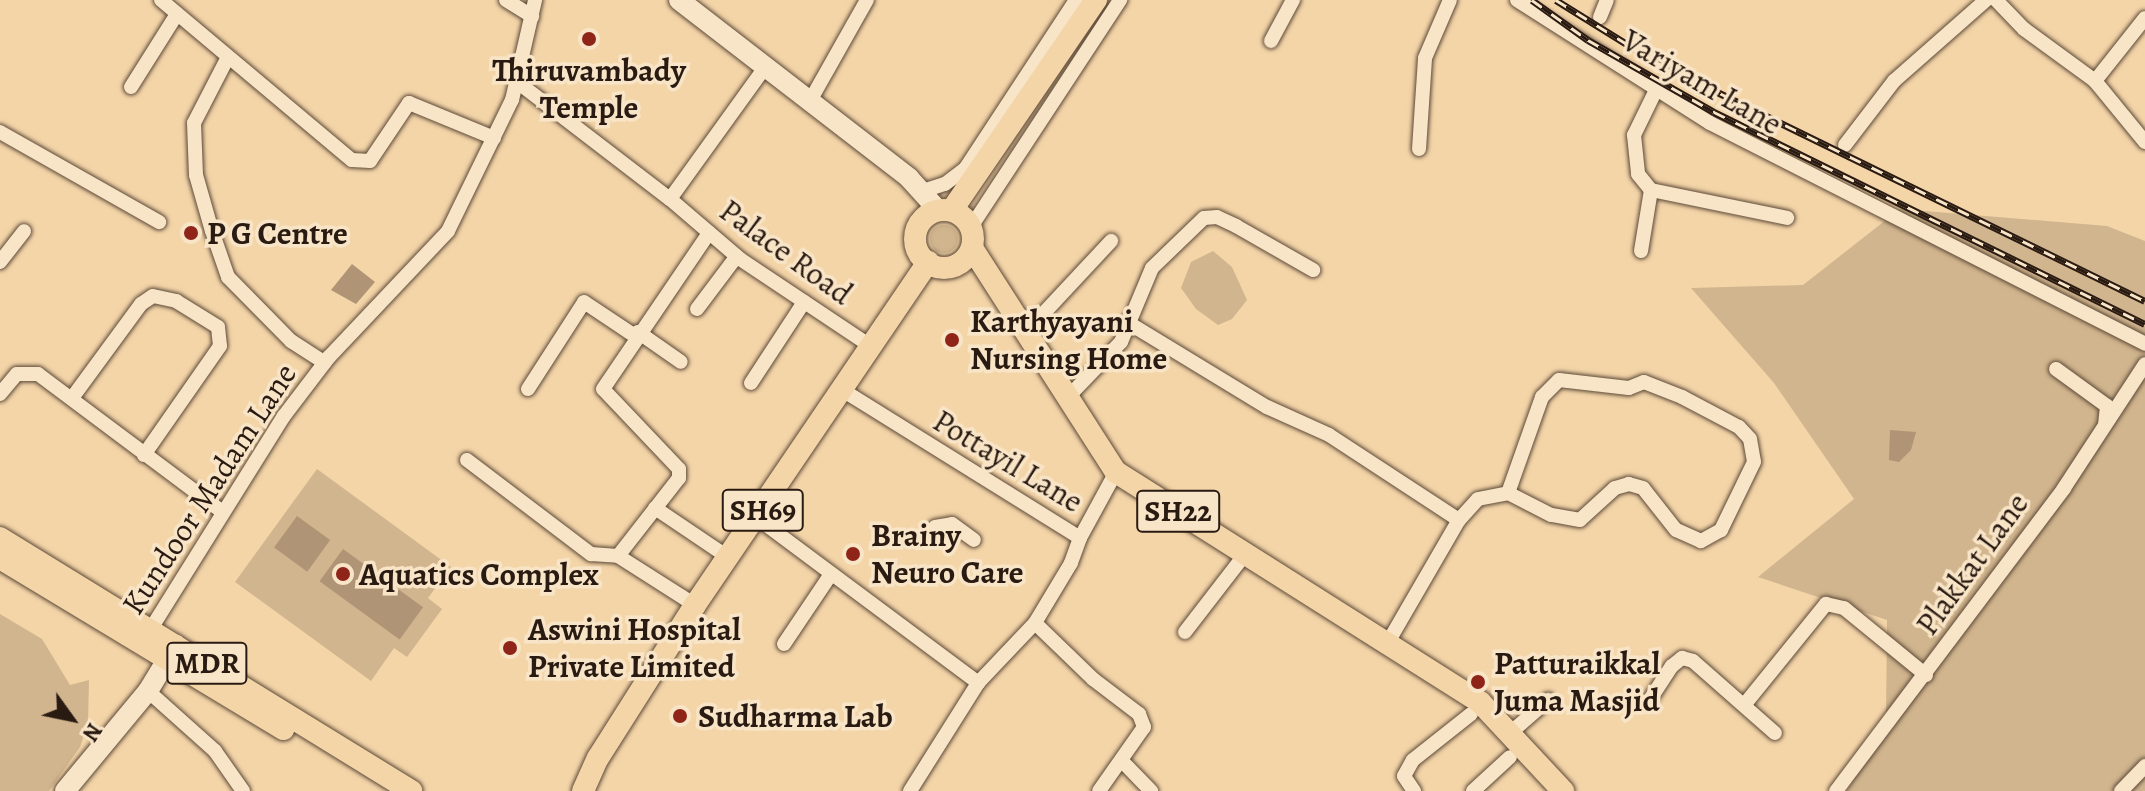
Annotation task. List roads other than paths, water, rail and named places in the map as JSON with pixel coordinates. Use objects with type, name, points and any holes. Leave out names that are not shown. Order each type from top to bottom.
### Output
[{"type":"main road","points":[[679,0],[810,101],[959,223]]},
{"type":"main road","points":[[959,223],[917,232],[916,245],[928,262],[958,264],[959,223],[978,176],[1110,2]]},
{"type":"main road","name":"SH22","points":[[959,223],[1116,472],[1387,644],[1467,704],[1480,702],[1545,791]]},
{"type":"main road","name":"SH69","points":[[583,791],[598,758],[695,605],[844,391],[928,262]]},
{"type":"main road","name":"MDR","points":[[0,538],[147,636],[383,784],[412,791]]},
{"type":"main road","name":"MDR","points":[[0,558],[147,636]]},
{"type":"main road","points":[[65,791],[148,691],[172,652]]},
{"type":"main road","name":"SH22","points":[[1510,746],[1563,791]]},
{"type":"main road","name":"SH69","points":[[566,791],[598,758]]},
{"type":"street","points":[[161,0],[227,59],[361,163],[377,152],[409,103],[494,138]]},
{"type":"street","points":[[506,0],[532,16]]},
{"type":"street","name":"Kundoor Madam Lane","points":[[147,636],[221,511],[325,363],[448,231],[494,138],[516,81],[535,0]]},
{"type":"street","points":[[810,101],[867,0]]},
{"type":"street","points":[[920,192],[945,184],[965,169],[1076,0]]},
{"type":"street","points":[[1271,41],[1293,0]]},
{"type":"street","points":[[1419,149],[1425,58],[1450,0]]},
{"type":"street","name":"Variyam Lane","points":[[1517,0],[1655,92],[1864,204],[2145,344]]},
{"type":"street","points":[[1600,17],[1607,0]]},
{"type":"street","points":[[1845,145],[1894,81],[1986,0]]},
{"type":"street","points":[[1996,0],[2024,29],[2095,81],[2145,142]]},
{"type":"street","points":[[959,223],[1023,147],[1110,2]]},
{"type":"street","points":[[131,87],[177,14]]},
{"type":"street","points":[[2095,81],[2145,18]]},
{"type":"street","points":[[227,59],[194,123],[196,175],[212,231],[228,277],[291,341],[325,363]]},
{"type":"street","points":[[670,199],[766,66]]},
{"type":"street","name":"Palace Road","points":[[516,81],[670,199],[737,256],[872,347]]},
{"type":"street","points":[[1655,92],[1634,135],[1638,174],[1651,190],[1787,218]]},
{"type":"street","points":[[0,132],[159,222]]},
{"type":"street","points":[[1641,251],[1651,190]]},
{"type":"street","points":[[1069,396],[1116,348],[1152,268],[1204,218],[1236,226],[1313,270]]},
{"type":"street","points":[[0,262],[24,231]]},
{"type":"street","points":[[618,556],[679,478],[679,469],[603,389],[637,334],[709,233]]},
{"type":"street","points":[[1028,330],[1111,241]]},
{"type":"street","points":[[697,309],[737,256]]},
{"type":"street","points":[[72,398],[141,304],[153,296],[176,301],[218,327],[220,346],[144,455]]},
{"type":"street","points":[[528,389],[584,302],[681,362]]},
{"type":"street","points":[[751,383],[804,302]]},
{"type":"street","points":[[1127,322],[1267,407],[1329,435],[1459,520]]},
{"type":"street","name":"Plakkat Lane","points":[[1836,791],[1926,675],[2105,425],[2145,364]]},
{"type":"street","points":[[2056,369],[2107,406],[2105,425]]},
{"type":"street","points":[[0,394],[17,374],[38,374],[221,511]]},
{"type":"street","points":[[1387,644],[1459,520],[1478,499],[1508,493],[1551,515],[1580,520],[1615,488],[1629,484],[1643,488],[1676,530],[1701,541],[1721,530],[1754,462],[1750,439],[1739,427],[1644,382],[1629,388],[1559,380],[1542,397],[1508,493]]},
{"type":"street","name":"Pottayil Lane","points":[[844,391],[1080,538],[1116,472]]},
{"type":"street","points":[[467,460],[591,554],[618,556],[695,605]]},
{"type":"street","points":[[655,508],[729,558]]},
{"type":"street","points":[[757,518],[978,683]]},
{"type":"street","points":[[935,527],[952,524],[974,540]]},
{"type":"street","points":[[915,789],[978,683],[1035,623],[1071,563],[1080,538]]},
{"type":"street","points":[[1185,632],[1246,553]]},
{"type":"street","points":[[784,644],[831,574]]},
{"type":"street","points":[[1745,704],[1826,604],[1844,608],[1926,675]]},
{"type":"street","points":[[1035,623],[1093,679],[1139,714],[1144,727],[1099,791]]},
{"type":"street","points":[[1651,698],[1682,658],[1693,661],[1775,733]]},
{"type":"street","points":[[148,691],[215,751],[243,791]]},
{"type":"street","points":[[1473,791],[1548,700]]},
{"type":"street","points":[[1414,791],[1404,776],[1413,760],[1467,704]]},
{"type":"street","points":[[1122,761],[1151,791]]},
{"type":"street","points":[[2121,791],[2145,766]]},
{"type":"railway","points":[[1532,0],[1588,40],[1714,112],[2145,324]]},
{"type":"railway","points":[[1556,0],[1656,62],[2145,301]]},
{"type":"place","name":"Thiruvambady Temple","points":[[589,39]]},
{"type":"place","name":"P G Centre","points":[[191,233]]},
{"type":"place","name":"Karthyayani Nursing Home","points":[[952,340]]},
{"type":"place","name":"Brainy Neuro Care","points":[[853,554]]},
{"type":"place","name":"Aquatics Complex","points":[[343,574]]},
{"type":"place","name":"Aswini Hospital Private Limited","points":[[510,648]]},
{"type":"place","name":"Patturaikkal Juma Masjid","points":[[1478,682]]},
{"type":"place","name":"Sudharma Lab","points":[[680,716]]}]
